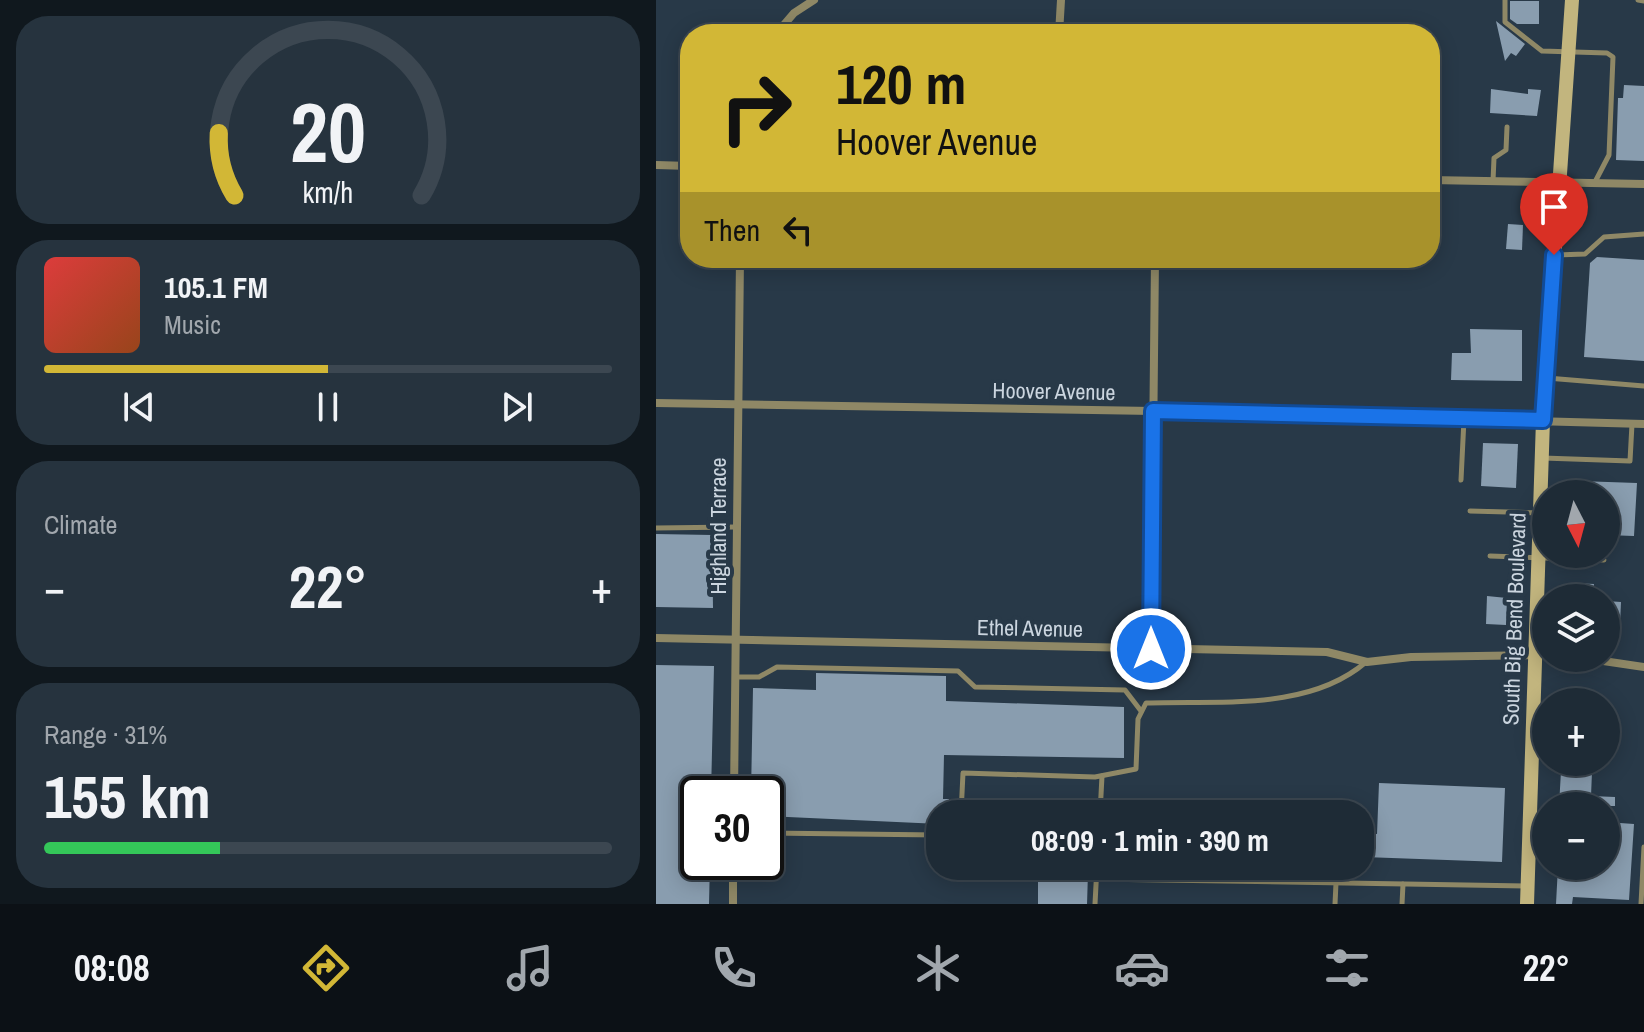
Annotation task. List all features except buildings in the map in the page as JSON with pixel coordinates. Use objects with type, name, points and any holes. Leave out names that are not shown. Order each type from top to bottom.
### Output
[{"type":"main road","name":"South Big Bend Boulevard","points":[[1541,480],[1572,0]]},
{"type":"main road","name":"South Big Bend Boulevard","points":[[1527,904],[1539,672]]},
{"type":"street","points":[[785,24],[794,13],[814,0]]},
{"type":"street","points":[[1060,24],[1061,0]]},
{"type":"street","points":[[656,165],[680,166]]},
{"type":"street","points":[[1440,180],[1644,184]]},
{"type":"street","name":"Highland Terrace","points":[[734,776],[740,268]]},
{"type":"street","points":[[1151,649],[1155,268]]},
{"type":"street","name":"Hoover Avenue","points":[[656,403],[1153,411],[1644,424]]},
{"type":"street","name":"Ethel Avenue","points":[[656,638],[1327,652],[1367,662],[1411,657],[1532,656]]},
{"type":"street","points":[[1620,663],[1644,667]]},
{"type":"street","points":[[733,880],[733,904]]},
{"type":"lane","points":[[1505,0],[1505,22],[1542,51],[1607,53],[1613,57],[1609,155],[1594,183]]},
{"type":"lane","points":[[1638,0],[1644,1]]},
{"type":"lane","points":[[1493,181],[1494,158],[1506,150],[1507,127]]},
{"type":"lane","points":[[1554,255],[1585,254],[1604,237],[1644,234]]},
{"type":"lane","points":[[1546,378],[1644,386]]},
{"type":"lane","points":[[1461,480],[1464,418]]},
{"type":"lane","points":[[1542,458],[1630,461],[1632,424]]},
{"type":"lane","points":[[1470,511],[1532,513]]},
{"type":"lane","points":[[656,528],[735,527]]},
{"type":"lane","points":[[1490,556],[1532,557]]},
{"type":"lane","points":[[962,800],[963,773],[1102,776],[1136,769],[1138,719],[1146,703],[1268,699],[1302,693],[1339,679],[1367,662]]},
{"type":"lane","points":[[735,677],[759,677],[777,667],[958,671],[975,687],[1125,690],[1142,711]]},
{"type":"lane","points":[[1101,800],[1102,776]]},
{"type":"lane","points":[[784,833],[926,835]]},
{"type":"lane","points":[[1641,904],[1644,847]]},
{"type":"lane","points":[[1095,904],[1096,880]]},
{"type":"lane","points":[[1156,880],[1527,886]]},
{"type":"lane","points":[[1335,904],[1336,883]]},
{"type":"lane","points":[[1402,904],[1403,884]]},
{"type":"route","points":[[1151,649],[1153,411],[1543,420],[1554,255]]}]
